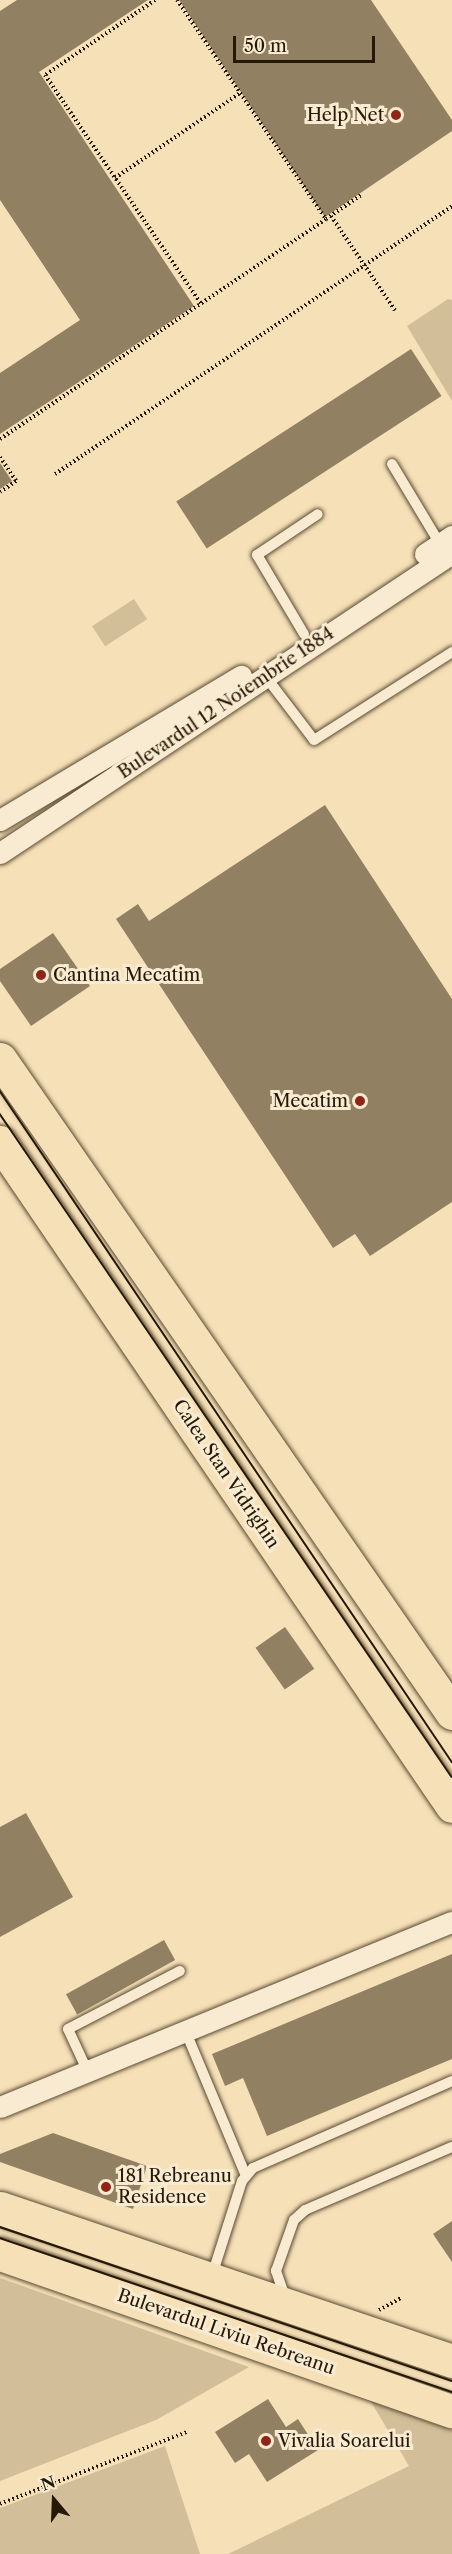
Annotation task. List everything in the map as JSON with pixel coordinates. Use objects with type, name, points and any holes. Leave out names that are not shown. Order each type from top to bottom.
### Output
[{"type":"main road","points":[[0,1059],[452,1713]]},
{"type":"main road","name":"Calea Stan Vidrighin","points":[[0,1142],[452,1806]]},
{"type":"main road","points":[[0,2208],[452,2361]]},
{"type":"main road","name":"Bulevardul Liviu Rebreanu","points":[[0,2254],[452,2410]]},
{"type":"street","name":"Bulevardul 12 Noiembrie 1884","points":[[0,820],[231,683],[304,634],[448,544]]},
{"type":"street","name":"Bulevardul 12 Noiembrie 1884","points":[[0,853],[266,676],[448,544]]},
{"type":"street","points":[[0,2107],[452,1922]]},
{"type":"lane","points":[[392,464],[448,544]]},
{"type":"lane","points":[[304,634],[257,555],[318,514]]},
{"type":"lane","points":[[266,676],[314,740],[452,652]]},
{"type":"lane","points":[[87,2070],[68,2029],[180,1971]]},
{"type":"lane","points":[[185,2030],[246,2176]]},
{"type":"lane","points":[[202,2275],[215,2266],[246,2176],[270,2160],[452,2081]]},
{"type":"lane","points":[[296,2308],[280,2288],[276,2271],[294,2220],[305,2210],[452,2147]]},
{"type":"path","points":[[155,0],[45,75],[201,304]]},
{"type":"path","points":[[177,0],[326,219]]},
{"type":"path","points":[[115,178],[240,93]]},
{"type":"path","points":[[0,440],[361,195]]},
{"type":"path","points":[[55,474],[452,206]]},
{"type":"path","points":[[331,216],[394,310]]},
{"type":"path","points":[[0,457],[16,481],[0,492]]},
{"type":"path","points":[[375,2313],[402,2297]]},
{"type":"path","points":[[0,2504],[187,2432]]},
{"type":"shaded area","points":[[448,299],[452,300],[452,401],[407,326]]},
{"type":"shaded area","points":[[134,599],[147,619],[105,646],[92,626]]},
{"type":"shaded area","points":[[0,2278],[249,2367],[156,2420],[0,2481]]},
{"type":"shaded area","points":[[370,2400],[452,2430],[452,2554],[228,2554],[409,2466]]},
{"type":"shaded area","points":[[165,2446],[200,2554],[0,2554],[0,2508]]},
{"type":"building","points":[[17,0],[148,0],[39,72],[194,306],[0,434],[0,373],[80,320],[0,200],[0,11]]},
{"type":"building","points":[[179,0],[371,0],[452,120],[452,131],[325,217]]},
{"type":"building","points":[[411,349],[441,396],[207,548],[176,501]]},
{"type":"building","points":[[0,463],[12,481],[0,489]]},
{"type":"building","name":"Mecatim","points":[[325,805],[452,999],[452,1202],[370,1256],[355,1234],[333,1248],[116,919],[138,904],[149,921]]},
{"type":"building","name":"Cantina Mecatim","points":[[53,933],[90,986],[31,1026],[0,981],[0,969]]},
{"type":"building","points":[[285,1627],[314,1669],[285,1689],[256,1648]]},
{"type":"building","points":[[26,1813],[73,1897],[0,1937],[0,1827]]},
{"type":"building","points":[[164,1940],[175,1960],[77,2014],[66,1994]]},
{"type":"building","points":[[452,1954],[452,2059],[267,2136],[243,2078],[225,2086],[212,2054]]},
{"type":"building","name":"181 Rebreanu Residence","points":[[53,2133],[147,2166],[133,2209],[0,2162],[0,2154]]},
{"type":"building","points":[[452,2221],[452,2262],[433,2234]]},
{"type":"building","name":"Vivalia Soarelui","points":[[268,2399],[286,2427],[298,2419],[318,2450],[267,2482],[249,2454],[235,2463],[215,2432]]},
{"type":"tram line","points":[[0,1091],[452,1762]]},
{"type":"tram line","points":[[0,1114],[452,1777]]},
{"type":"tram line","points":[[0,2227],[452,2381]]},
{"type":"tram line","points":[[0,2238],[452,2392]]},
{"type":"place","name":"Help Net","points":[[396,115]]},
{"type":"place","name":"Cantina Mecatim","points":[[41,975]]},
{"type":"place","name":"Mecatim","points":[[360,1101]]},
{"type":"place","name":"181 Rebreanu Residence","points":[[106,2187]]},
{"type":"place","name":"Vivalia Soarelui","points":[[266,2441]]}]
